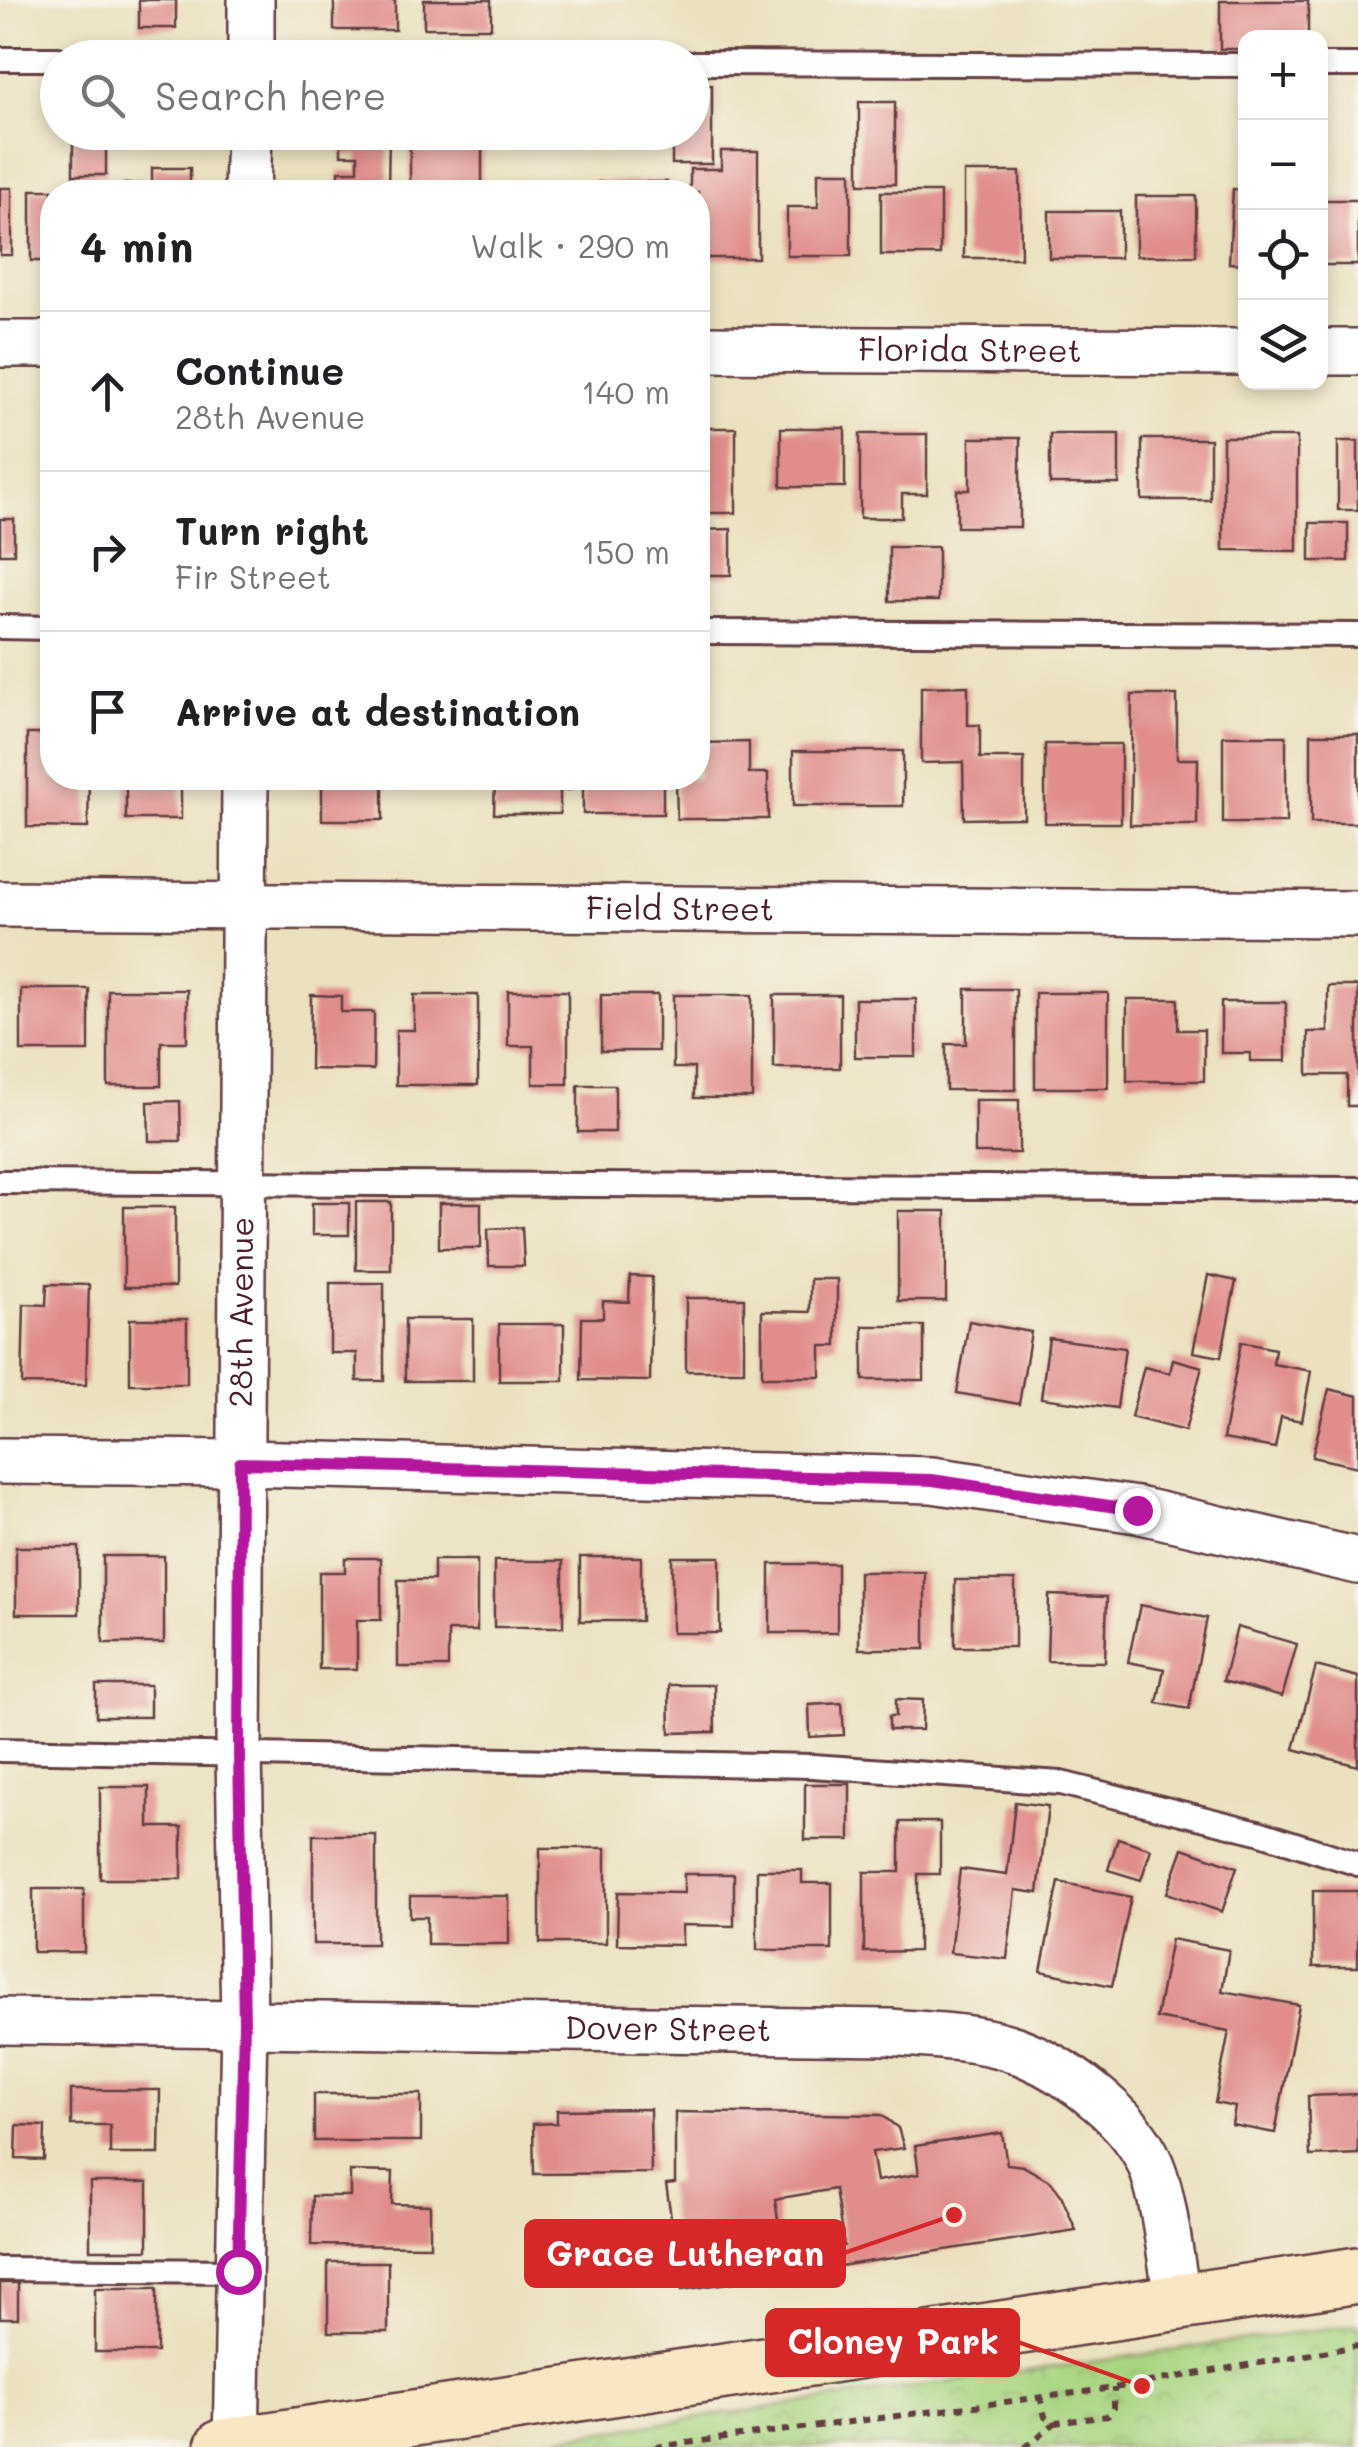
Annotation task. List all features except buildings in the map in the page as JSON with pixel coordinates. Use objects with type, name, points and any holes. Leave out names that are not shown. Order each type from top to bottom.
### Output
[{"type":"main road","points":[[232,2446],[1358,2275]]},
{"type":"street","points":[[251,0],[251,40]]},
{"type":"street","points":[[247,180],[248,150]]},
{"type":"street","points":[[0,344],[40,344]]},
{"type":"street","name":"Florida Street","points":[[710,349],[1238,352]]},
{"type":"street","points":[[1328,352],[1358,352]]},
{"type":"street","name":"28th Avenue","points":[[232,2446],[244,2022],[239,1753],[245,790]]},
{"type":"street","name":"Field Street","points":[[0,904],[1358,914]]},
{"type":"street","points":[[0,1461],[932,1480],[1137,1510],[1358,1561]]},
{"type":"street","name":"Dover Street","points":[[0,2021],[890,2032],[965,2039],[1026,2053],[1091,2092],[1129,2129],[1153,2170],[1178,2300]]},
{"type":"lane","points":[[0,59],[40,59]]},
{"type":"lane","points":[[710,62],[1238,65]]},
{"type":"lane","points":[[1328,65],[1358,65]]},
{"type":"lane","points":[[0,627],[40,628]]},
{"type":"lane","points":[[710,632],[1358,635]]},
{"type":"lane","points":[[0,1182],[1358,1190]]},
{"type":"lane","points":[[0,1750],[812,1766],[1061,1783],[1258,1832],[1358,1864]]},
{"type":"lane","points":[[0,2269],[238,2271]]},
{"type":"path","points":[[656,2447],[1114,2388],[1358,2346]]},
{"type":"path","points":[[1025,2447],[1055,2423],[1108,2416],[1114,2408],[1114,2388]]},
{"type":"path","points":[[1040,2396],[1045,2418],[1055,2423]]},
{"type":"green space","points":[[1358,2324],[1358,2447],[493,2447]]},
{"type":"place","name":"Grace Lutheran","points":[[954,2215]]},
{"type":"place","name":"Cloney Park","points":[[1142,2386]]},
{"type":"route","points":[[238,2271],[244,2022],[239,1753],[240,1463],[932,1480],[1137,1510]]}]
